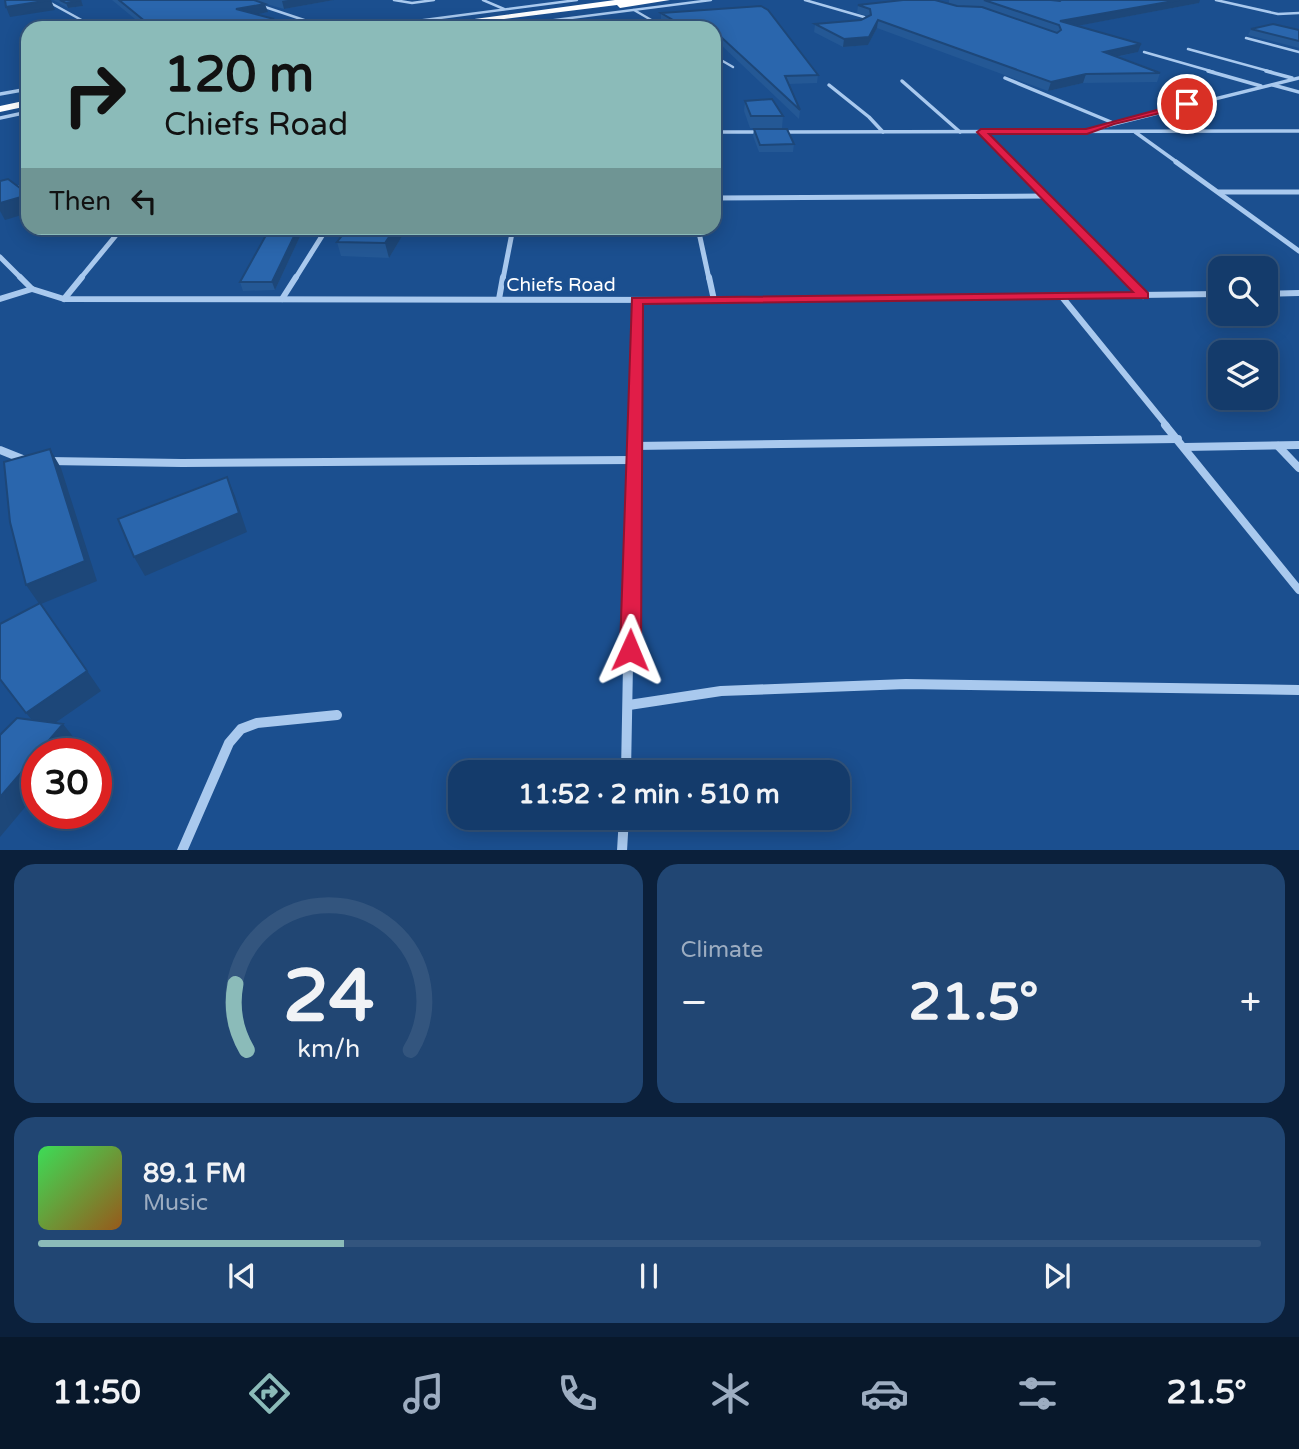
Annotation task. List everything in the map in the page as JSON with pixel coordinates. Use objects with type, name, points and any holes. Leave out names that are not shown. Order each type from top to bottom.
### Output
[{"type":"highway","points":[[503,21],[666,0]]},
{"type":"highway","points":[[479,21],[634,5]]},
{"type":"highway","points":[[0,102],[21,98]]},
{"type":"highway","points":[[0,108],[21,104]]},
{"type":"street","points":[[45,0],[83,21]]},
{"type":"street","points":[[394,0],[412,4],[433,0]]},
{"type":"street","points":[[483,0],[505,9]]},
{"type":"street","points":[[415,21],[577,0]]},
{"type":"street","points":[[543,21],[634,5],[711,0]]},
{"type":"street","points":[[805,0],[867,20],[859,24]]},
{"type":"street","points":[[1216,0],[1268,12],[1299,13]]},
{"type":"street","points":[[255,4],[307,21]]},
{"type":"street","points":[[634,5],[656,21]]},
{"type":"street","points":[[1246,38],[1299,52]]},
{"type":"street","points":[[1188,49],[1296,78]]},
{"type":"street","points":[[1144,52],[1262,86]]},
{"type":"street","points":[[721,60],[733,67]]},
{"type":"street","points":[[1005,78],[1111,122]]},
{"type":"street","points":[[1087,131],[1111,122],[1296,78]]},
{"type":"street","points":[[902,81],[961,132]]},
{"type":"street","points":[[1271,84],[1299,92]]},
{"type":"street","points":[[829,85],[869,117],[883,132]]},
{"type":"street","points":[[0,94],[21,90]]},
{"type":"street","points":[[0,118],[21,114]]},
{"type":"street","points":[[1135,131],[1299,251]]},
{"type":"street","points":[[779,132],[1299,131]]},
{"type":"street","points":[[721,132],[766,132]]},
{"type":"street","points":[[981,132],[1143,296]]},
{"type":"street","points":[[0,193],[21,188]]},
{"type":"street","points":[[1218,192],[1299,192]]},
{"type":"street","points":[[721,198],[1044,195]]},
{"type":"street","points":[[64,299],[116,235]]},
{"type":"street","points":[[282,299],[323,235]]},
{"type":"street","points":[[499,299],[512,235]]},
{"type":"street","points":[[700,235],[714,300]]},
{"type":"street","name":"Chiefs Road","points":[[0,257],[32,289],[64,299],[714,300],[1208,295]]},
{"type":"street","points":[[0,299],[32,289]]},
{"type":"street","points":[[1278,294],[1299,293]]},
{"type":"street","points":[[1062,297],[1299,590]]},
{"type":"street","points":[[627,760],[636,300]]},
{"type":"street","points":[[634,446],[1178,439]]},
{"type":"street","points":[[1184,447],[1299,445]]},
{"type":"street","points":[[1278,446],[1299,468]]},
{"type":"street","points":[[0,450],[28,461],[196,463],[633,460]]},
{"type":"street","points":[[629,705],[721,691],[881,684],[1299,690]]},
{"type":"street","points":[[182,850],[229,743],[241,729],[257,723],[338,715]]},
{"type":"street","points":[[622,850],[623,830]]},
{"type":"building","points":[[5,0],[50,0],[6,7]]},
{"type":"building","points":[[60,0],[81,0],[66,3]]},
{"type":"building","points":[[119,0],[254,0],[265,4],[236,9],[274,19],[264,21],[145,21]]},
{"type":"building","points":[[935,0],[957,6],[982,7],[1057,33],[1061,30],[1059,25],[984,0],[1179,0],[1060,21],[1141,44],[1104,52],[1160,73],[1086,74],[1051,82],[878,20],[869,37],[844,39],[815,24],[861,20],[871,15],[870,9],[858,5]]},
{"type":"building","points":[[761,6],[768,10],[818,75],[785,76],[800,110],[721,37],[721,21],[675,21],[661,13]]},
{"type":"building","points":[[1273,24],[1299,30],[1299,41],[1251,29]]},
{"type":"building","points":[[772,99],[783,116],[751,116],[745,101]]},
{"type":"building","points":[[754,129],[787,129],[794,144],[760,145]]},
{"type":"building","points":[[8,179],[21,189],[21,197],[0,203],[0,181]]},
{"type":"building","points":[[266,235],[295,235],[272,282],[240,282]]},
{"type":"building","points":[[342,235],[390,235],[385,243],[337,242]]},
{"type":"building","points":[[50,449],[85,561],[26,585],[10,522],[4,462]]},
{"type":"building","points":[[227,477],[239,513],[134,557],[118,519]]},
{"type":"building","points":[[40,603],[87,671],[26,713],[0,679],[0,624]]},
{"type":"building","points":[[17,718],[63,724],[51,738],[21,738],[21,773],[0,797],[0,735]]},
{"type":"route","points":[[630,650],[636,300],[1143,296],[981,132],[1087,131],[1111,122],[1187,104]]}]
